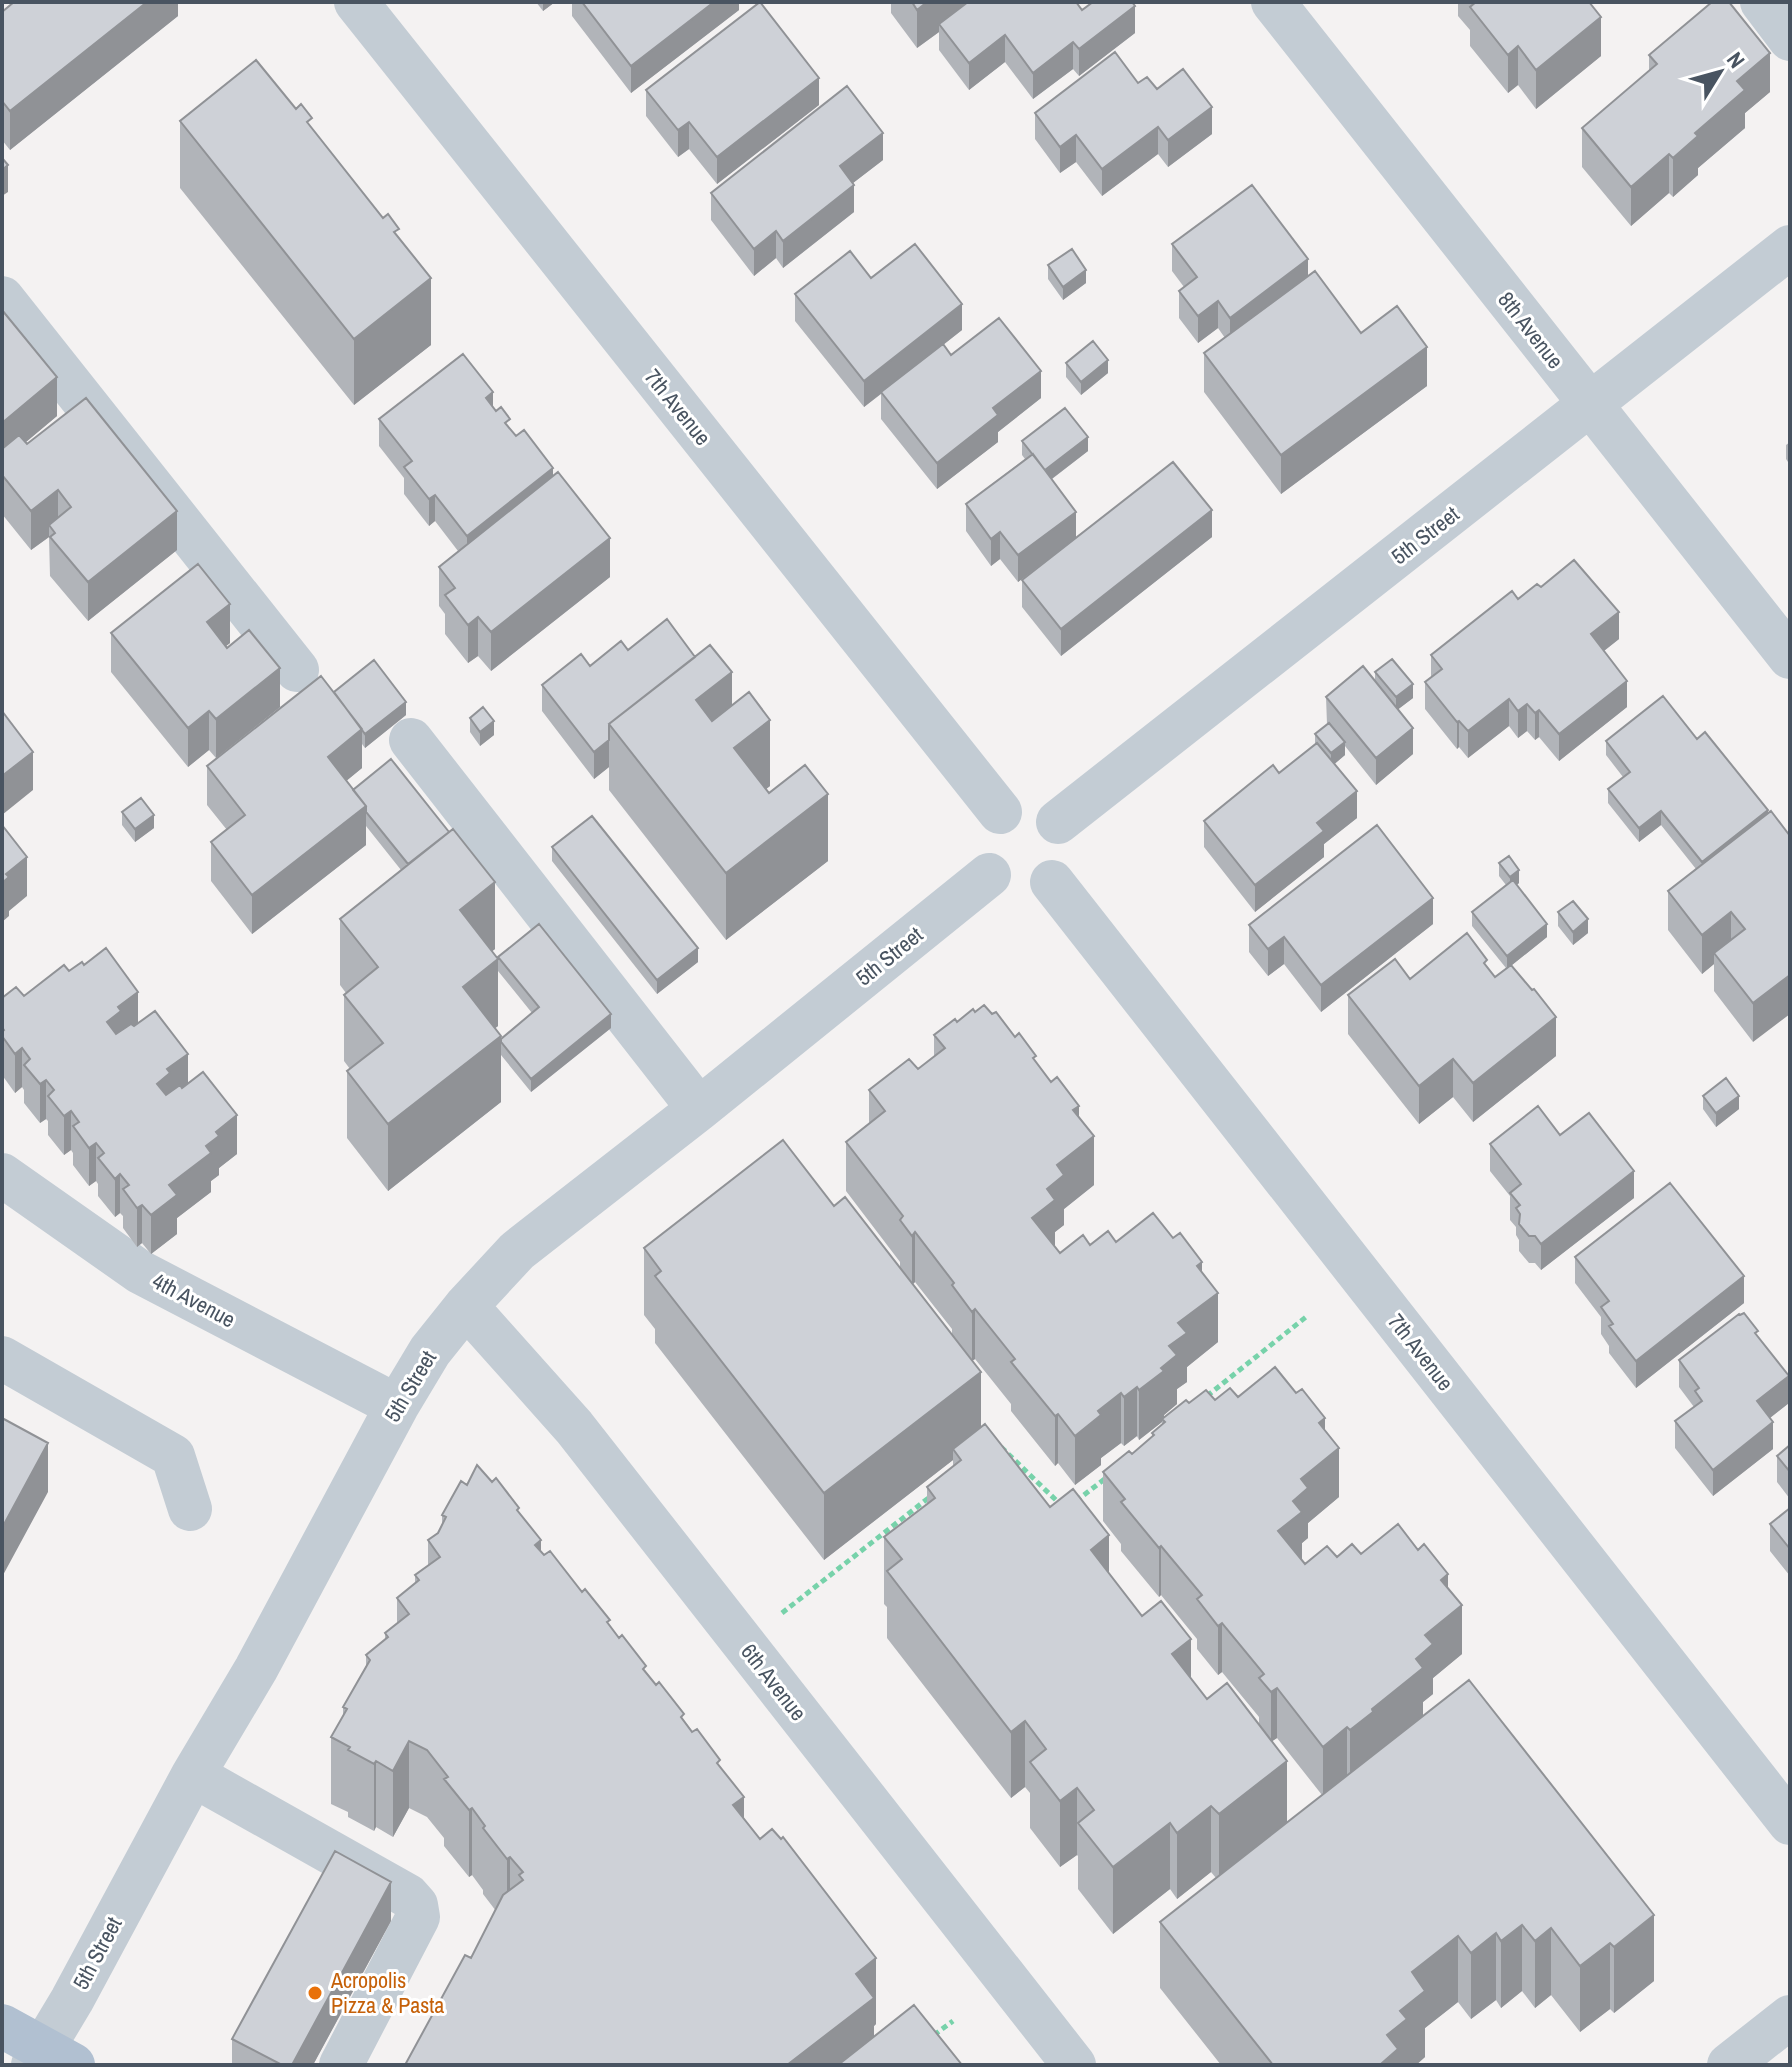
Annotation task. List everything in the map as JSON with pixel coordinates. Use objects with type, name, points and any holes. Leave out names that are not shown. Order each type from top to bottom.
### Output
[{"type":"main road","points":[[2,2026],[50,2059]]},
{"type":"street","name":"7th Avenue","points":[[356,2],[1000,812]]},
{"type":"street","name":"8th Avenue","points":[[1273,2],[1790,657]]},
{"type":"street","points":[[1762,2],[1790,39]]},
{"type":"street","name":"5th Street","points":[[1058,822],[1790,247]]},
{"type":"street","points":[[2,298],[297,670]]},
{"type":"street","points":[[411,740],[699,1109]]},
{"type":"street","points":[[1027,805],[1042,809],[1058,822],[1067,843],[1067,858],[1062,871],[1052,882],[1040,890],[1026,893],[999,885],[989,875],[982,862],[980,848],[990,821],[1000,812],[1027,805]]},
{"type":"street","name":"5th Street","points":[[50,2059],[72,2000],[193,1775],[256,1669],[397,1406],[430,1351],[517,1251],[989,875]]},
{"type":"street","name":"7th Avenue","points":[[1052,882],[1790,1823]]},
{"type":"street","name":"4th Avenue","points":[[2,1175],[140,1272],[397,1406]]},
{"type":"street","name":"6th Avenue","points":[[466,1306],[584,1439],[1074,2065]]},
{"type":"street","points":[[2,1358],[173,1456],[190,1509]]},
{"type":"street","points":[[193,1775],[408,1896],[416,1905],[418,1917],[341,2065]]},
{"type":"street","points":[[1729,2065],[1790,2017]]},
{"type":"path","points":[[1198,1404],[1306,1317]]},
{"type":"path","points":[[998,1443],[1065,1510],[1114,1472]]},
{"type":"path","points":[[773,1620],[935,1492]]},
{"type":"path","points":[[930,2039],[953,2021]]},
{"type":"building","points":[[14,2],[147,2],[10,111],[2,101],[2,12]]},
{"type":"building","points":[[582,2],[714,2],[631,66]]},
{"type":"building","points":[[760,2],[819,78],[717,157],[689,122],[678,130],[646,90]]},
{"type":"building","points":[[912,2],[927,2],[917,10]]},
{"type":"building","points":[[968,2],[1076,2],[1082,10],[1093,2],[1132,2],[1135,6],[1079,49],[1073,42],[1033,73],[1005,35],[969,63],[939,24]]},
{"type":"building","points":[[1476,2],[1589,2],[1601,17],[1536,70],[1518,46],[1508,55],[1470,7]]},
{"type":"building","points":[[1712,2],[1729,2],[1770,53],[1737,81],[1745,90],[1695,133],[1698,136],[1673,158],[1669,154],[1631,187],[1582,128],[1657,64],[1649,55]]},
{"type":"building","points":[[1115,52],[1138,83],[1147,77],[1157,89],[1183,69],[1212,107],[1168,140],[1158,127],[1102,169],[1076,135],[1060,147],[1035,113]]},
{"type":"building","points":[[256,60],[296,109],[301,104],[312,118],[307,122],[383,218],[388,214],[399,229],[394,232],[431,278],[354,339],[180,121]]},
{"type":"building","points":[[847,86],[883,133],[840,166],[854,185],[783,241],[776,231],[754,249],[711,193]]},
{"type":"building","points":[[1252,185],[1308,259],[1230,318],[1218,301],[1198,316],[1179,291],[1197,277],[1172,244]]},
{"type":"building","points":[[915,244],[962,304],[864,381],[795,294],[850,251],[871,278]]},
{"type":"building","points":[[1072,249],[1086,270],[1063,287],[1048,265]]},
{"type":"building","points":[[1315,271],[1361,333],[1397,306],[1427,347],[1281,455],[1204,353]]},
{"type":"building","points":[[2,310],[57,377],[2,423]]},
{"type":"building","points":[[999,318],[1041,371],[993,408],[998,415],[937,463],[881,392],[943,344],[951,355]]},
{"type":"building","points":[[1093,341],[1108,360],[1081,382],[1066,363]]},
{"type":"building","points":[[463,354],[493,392],[486,398],[496,411],[501,407],[510,419],[505,423],[516,436],[524,430],[553,468],[467,536],[435,495],[429,499],[404,467],[412,461],[379,419]]},
{"type":"building","points":[[86,398],[177,511],[88,582],[50,537],[55,533],[49,525],[71,507],[58,490],[31,511],[2,475],[2,449],[19,435],[27,444]]},
{"type":"building","points":[[1065,408],[1088,437],[1045,470],[1022,441]]},
{"type":"building","points":[[1033,454],[1076,512],[1018,555],[1000,532],[991,539],[966,504]]},
{"type":"building","points":[[1173,462],[1212,510],[1061,629],[1022,580]]},
{"type":"building","points":[[558,472],[610,538],[491,632],[478,617],[468,625],[445,595],[455,588],[439,567]]},
{"type":"building","points":[[1574,560],[1619,612],[1591,634],[1627,681],[1559,734],[1539,710],[1535,713],[1527,704],[1518,711],[1509,699],[1468,731],[1425,682],[1442,669],[1431,655],[1512,591],[1518,599],[1537,584],[1541,587]]},
{"type":"building","points":[[198,564],[230,604],[207,622],[227,648],[249,630],[280,668],[216,719],[209,711],[188,728],[111,633]]},
{"type":"building","points":[[667,619],[695,657],[609,724],[609,740],[594,752],[542,685],[581,654],[590,666],[621,641],[628,650]]},
{"type":"building","points":[[710,645],[732,672],[696,700],[712,721],[749,692],[770,720],[734,748],[769,793],[805,765],[828,794],[726,873],[609,724]]},
{"type":"building","points":[[1392,659],[1413,684],[1396,697],[1375,672]]},
{"type":"building","points":[[374,660],[406,702],[365,734],[334,692]]},
{"type":"building","points":[[1363,666],[1413,728],[1376,758],[1326,697]]},
{"type":"building","points":[[321,676],[362,729],[328,757],[366,806],[252,895],[211,842],[245,815],[207,766]]},
{"type":"building","points":[[1663,696],[1697,739],[1705,732],[1768,810],[1702,862],[1661,811],[1639,828],[1608,789],[1630,772],[1606,741]]},
{"type":"building","points":[[483,707],[494,721],[480,732],[470,718]]},
{"type":"building","points":[[2,711],[33,752],[2,776]]},
{"type":"building","points":[[1329,723],[1345,742],[1331,753],[1315,734]]},
{"type":"building","points":[[1317,743],[1357,791],[1317,823],[1324,831],[1255,885],[1204,821],[1273,765],[1279,773]]},
{"type":"building","points":[[391,759],[449,832],[408,864],[366,812],[366,806],[353,790]]},
{"type":"building","points":[[141,798],[154,815],[135,829],[122,812]]},
{"type":"building","points":[[1771,811],[1790,836],[1790,975],[1753,1003],[1714,953],[1745,929],[1731,912],[1702,935],[1668,891]]},
{"type":"building","points":[[592,816],[698,948],[657,980],[552,847]]},
{"type":"building","points":[[2,825],[27,857],[6,874],[9,877],[2,883]]},
{"type":"building","points":[[1377,825],[1433,898],[1321,985],[1284,937],[1268,949],[1249,925]]},
{"type":"building","points":[[453,829],[495,882],[460,910],[498,959],[463,987],[501,1036],[388,1124],[347,1071],[383,1043],[344,995],[378,967],[340,919]]},
{"type":"building","points":[[1509,856],[1519,870],[1510,877],[1499,863]]},
{"type":"building","points":[[1513,880],[1547,924],[1507,956],[1472,912]]},
{"type":"building","points":[[1573,901],[1588,919],[1573,932],[1558,912]]},
{"type":"building","points":[[539,924],[611,1014],[531,1079],[501,1039],[539,1007],[498,957]]},
{"type":"building","points":[[1467,933],[1495,977],[1511,965],[1556,1017],[1473,1083],[1453,1059],[1419,1086],[1348,995],[1395,959],[1410,979]]},
{"type":"building","points":[[106,948],[138,992],[118,1007],[121,1011],[107,1022],[116,1034],[155,1011],[188,1054],[167,1069],[170,1073],[157,1084],[166,1095],[180,1085],[182,1088],[203,1072],[237,1115],[216,1132],[219,1136],[206,1146],[211,1153],[169,1185],[177,1195],[151,1215],[142,1205],[137,1208],[123,1189],[129,1185],[120,1174],[115,1179],[98,1158],[104,1153],[96,1143],[89,1148],[73,1126],[79,1122],[71,1111],[64,1116],[48,1096],[54,1090],[46,1080],[40,1084],[24,1065],[30,1059],[22,1048],[15,1054],[2,1036],[2,998],[16,987],[24,996],[64,965],[69,971],[82,962],[84,965]]},
{"type":"building","points":[[984,1005],[992,1014],[996,1012],[1015,1037],[1019,1033],[1051,1082],[1057,1077],[1079,1106],[1073,1110],[1094,1136],[1057,1165],[1064,1175],[1047,1189],[1055,1200],[1032,1218],[1060,1253],[1083,1235],[1090,1245],[1108,1231],[1116,1242],[1153,1213],[1173,1238],[1180,1233],[1202,1262],[1197,1266],[1218,1293],[1178,1323],[1187,1333],[1169,1346],[1177,1355],[1161,1368],[1164,1371],[1139,1390],[1137,1387],[1124,1397],[1121,1393],[1098,1411],[1101,1415],[1075,1436],[1011,1362],[1015,1359],[975,1309],[972,1312],[915,1232],[912,1236],[900,1220],[903,1216],[846,1142],[885,1111],[869,1090],[909,1059],[918,1069],[945,1048],[934,1035],[955,1019],[957,1022],[973,1009],[975,1012]]},
{"type":"building","points":[[1726,1078],[1739,1096],[1716,1113],[1703,1096]]},
{"type":"building","points":[[1538,1106],[1560,1135],[1589,1113],[1634,1171],[1541,1244],[1519,1224],[1520,1214],[1516,1208],[1520,1205],[1510,1193],[1521,1184],[1490,1144]]},
{"type":"building","points":[[783,1140],[834,1206],[845,1197],[981,1372],[824,1493],[655,1276],[661,1271],[644,1248]]},
{"type":"building","points":[[1670,1183],[1744,1276],[1636,1361],[1609,1326],[1613,1324],[1601,1307],[1609,1301],[1575,1257]]},
{"type":"building","points":[[1744,1313],[1758,1331],[1755,1333],[1789,1376],[1757,1401],[1773,1422],[1713,1470],[1675,1421],[1702,1401],[1695,1391],[1699,1388],[1679,1360]]},
{"type":"building","points":[[1275,1367],[1296,1393],[1302,1389],[1325,1418],[1319,1423],[1339,1448],[1301,1479],[1308,1488],[1293,1501],[1302,1512],[1278,1531],[1305,1564],[1327,1546],[1337,1557],[1352,1544],[1361,1554],[1398,1524],[1418,1550],[1424,1544],[1448,1574],[1441,1580],[1462,1605],[1425,1635],[1433,1644],[1416,1659],[1423,1668],[1372,1709],[1373,1712],[1350,1730],[1347,1727],[1323,1747],[1277,1688],[1271,1692],[1259,1678],[1264,1674],[1222,1623],[1218,1626],[1197,1599],[1202,1595],[1121,1502],[1125,1499],[1103,1472],[1129,1451],[1132,1454],[1154,1435],[1152,1433],[1165,1422],[1162,1419],[1186,1400],[1189,1403],[1206,1390],[1215,1400],[1230,1388],[1238,1397]]},
{"type":"building","points":[[2,1418],[48,1443],[2,1528]]},
{"type":"building","points":[[985,1424],[1050,1507],[1073,1489],[1109,1535],[1091,1550],[1142,1616],[1161,1601],[1191,1639],[1172,1654],[1207,1699],[1227,1683],[1287,1761],[1219,1814],[1211,1806],[1177,1833],[1170,1823],[1113,1867],[1078,1823],[1094,1810],[1077,1788],[1060,1801],[1030,1762],[1046,1749],[1025,1721],[1011,1732],[887,1571],[902,1559],[884,1537],[935,1498],[927,1487],[961,1460],[953,1449]]},
{"type":"building","points":[[1790,1445],[1790,1472],[1777,1456]]},
{"type":"building","points":[[477,1465],[492,1482],[496,1478],[519,1508],[517,1510],[541,1540],[535,1545],[544,1555],[550,1551],[582,1592],[585,1589],[610,1620],[607,1622],[619,1638],[622,1635],[646,1666],[643,1669],[656,1685],[659,1682],[684,1714],[681,1717],[692,1732],[697,1729],[720,1760],[717,1763],[744,1797],[733,1805],[760,1839],[772,1829],[781,1839],[783,1837],[876,1958],[856,1974],[874,1998],[787,2065],[405,2065],[465,1955],[471,1958],[503,1895],[523,1880],[519,1875],[523,1872],[510,1857],[507,1859],[472,1808],[469,1810],[444,1779],[448,1777],[427,1750],[409,1741],[393,1771],[348,1750],[350,1747],[331,1737],[347,1709],[343,1707],[370,1660],[366,1655],[388,1637],[385,1633],[409,1614],[397,1598],[419,1580],[415,1575],[440,1557],[428,1540],[438,1533],[446,1517],[442,1515],[461,1481],[467,1485]]},
{"type":"building","points":[[1790,1508],[1790,1549],[1770,1524]]},
{"type":"building","points":[[1469,1680],[1654,1915],[1614,1947],[1610,1943],[1580,1966],[1551,1928],[1535,1941],[1522,1925],[1501,1941],[1496,1933],[1471,1953],[1458,1936],[1412,1972],[1425,1991],[1400,2011],[1407,2019],[1387,2035],[1398,2049],[1382,2063],[1384,2065],[1273,2065],[1160,1922]]},
{"type":"building","points":[[335,1851],[391,1882],[292,2065],[282,2065],[232,2039]]},
{"type":"building","points":[[914,2005],[962,2065],[838,2065]]},
{"type":"place","name":"Acropolis Pizza & Pasta","points":[[315,1993]]}]
